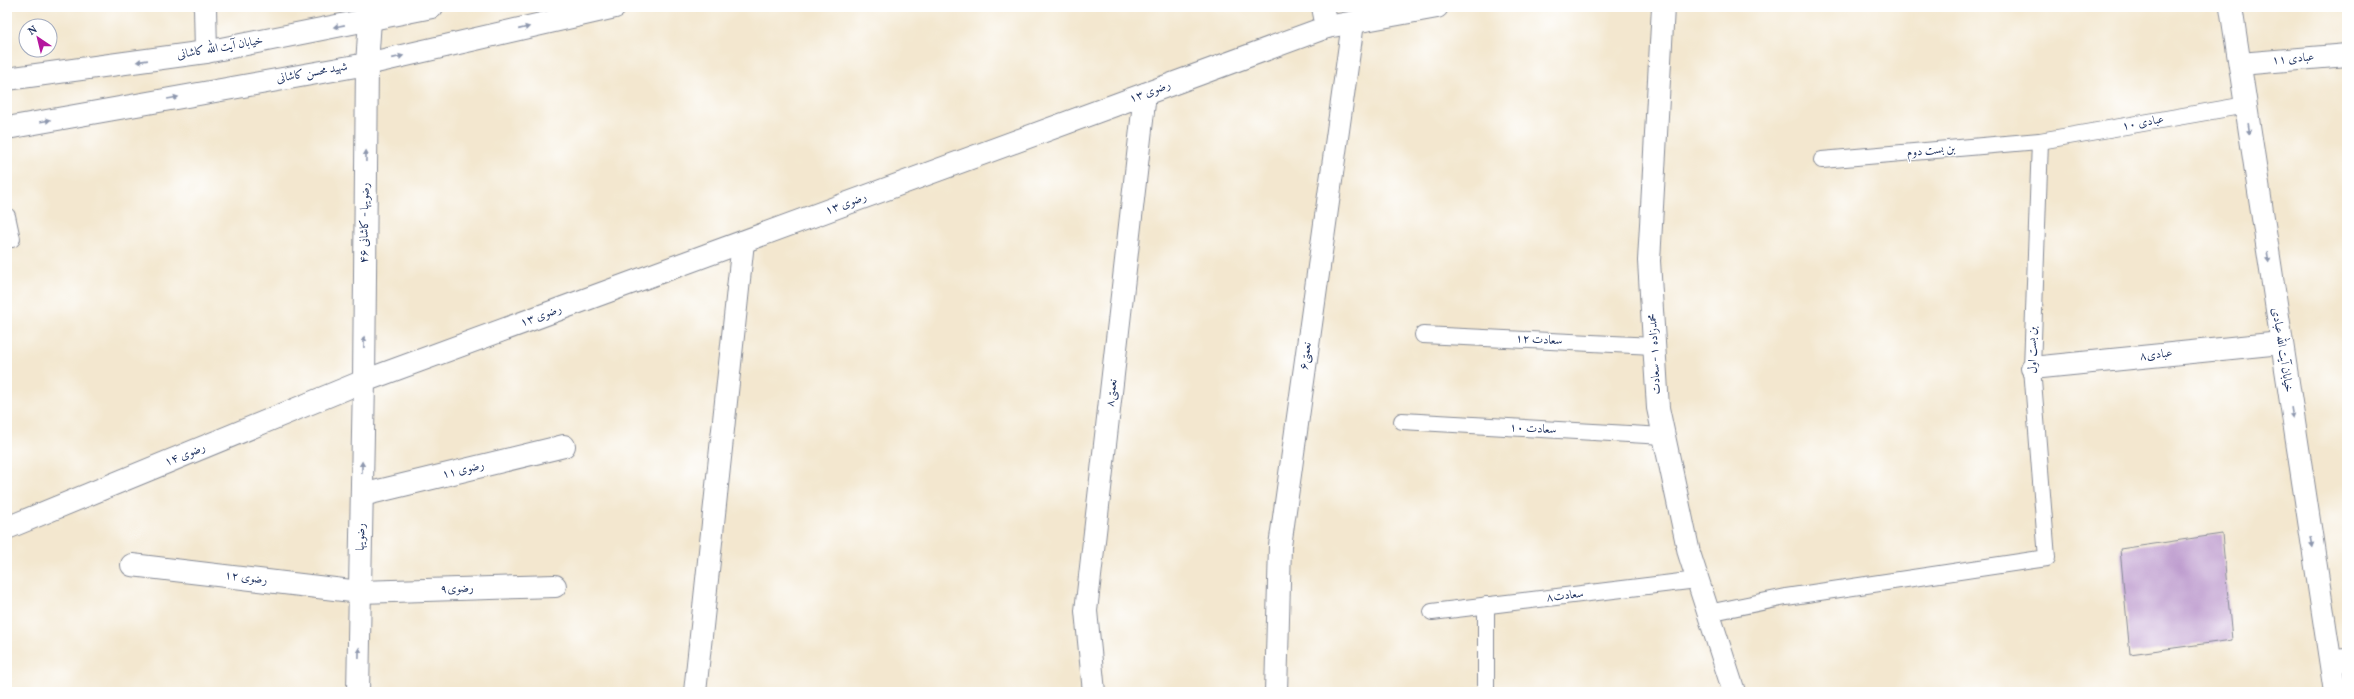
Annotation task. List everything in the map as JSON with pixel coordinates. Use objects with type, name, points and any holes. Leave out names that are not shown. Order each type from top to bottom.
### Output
[{"type":"street","points":[[205,7],[206,52]]},
{"type":"street","name":"خیابان آیت الله کاشانی","points":[[7,79],[206,52],[370,14],[432,7]]},
{"type":"street","name":"شهید محسن کاشانی","points":[[7,128],[367,64],[615,7]]},
{"type":"street","name":"رضوی ۱۳","points":[[364,381],[1145,94],[1325,17],[1353,22],[1437,7]]},
{"type":"street","name":"محمدزاده ۱ - سعادت","points":[[1663,7],[1649,261],[1658,408],[1689,553],[1734,692]]},
{"type":"street","name":"خیابان آیت الله عبادی","points":[[2231,7],[2281,343],[2339,661],[2335,692]]},
{"type":"street","name":"رضویها - کاشانی ۴۶","points":[[364,381],[367,64],[370,14]]},
{"type":"street","name":"نعمتی۶","points":[[1276,692],[1280,546],[1353,22]]},
{"type":"street","name":"عبادی ١١","points":[[2240,64],[2347,55]]},
{"type":"street","name":"نعمتی۸","points":[[1094,692],[1086,611],[1145,94]]},
{"type":"street","points":[[695,692],[743,242]]},
{"type":"street","name":"عبادی۸","points":[[2032,368],[2281,343]]},
{"type":"street","name":"رضویها","points":[[358,692],[364,381]]},
{"type":"street","name":"رضوی ۱۴","points":[[7,528],[364,381]]},
{"type":"street","name":"رضوی ۱۱","points":[[362,495],[564,446]]},
{"type":"street","name":"رضوی ۱۲","points":[[132,565],[360,592]]},
{"type":"street","name":"رضوی۹","points":[[360,592],[555,586]]},
{"type":"lane","name":"عبادی ۱۰","points":[[2040,141],[2246,105]]},
{"type":"lane","name":"بن بست دوم","points":[[1822,160],[2040,141]]},
{"type":"lane","name":"بن بست اول","points":[[1708,613],[1786,597],[2047,558],[2032,368],[2040,141]]},
{"type":"lane","points":[[7,216],[12,239]]},
{"type":"lane","name":"سعادت ۱۲","points":[[1423,335],[1654,346]]},
{"type":"lane","name":"سعادت ۱۰","points":[[1402,421],[1664,436]]},
{"type":"lane","name":"سعادت۸","points":[[1432,612],[1697,580]]},
{"type":"lane","points":[[1486,605],[1486,692]]},
{"type":"building","points":[[2222,534],[2232,640],[2130,654],[2120,549]]}]
